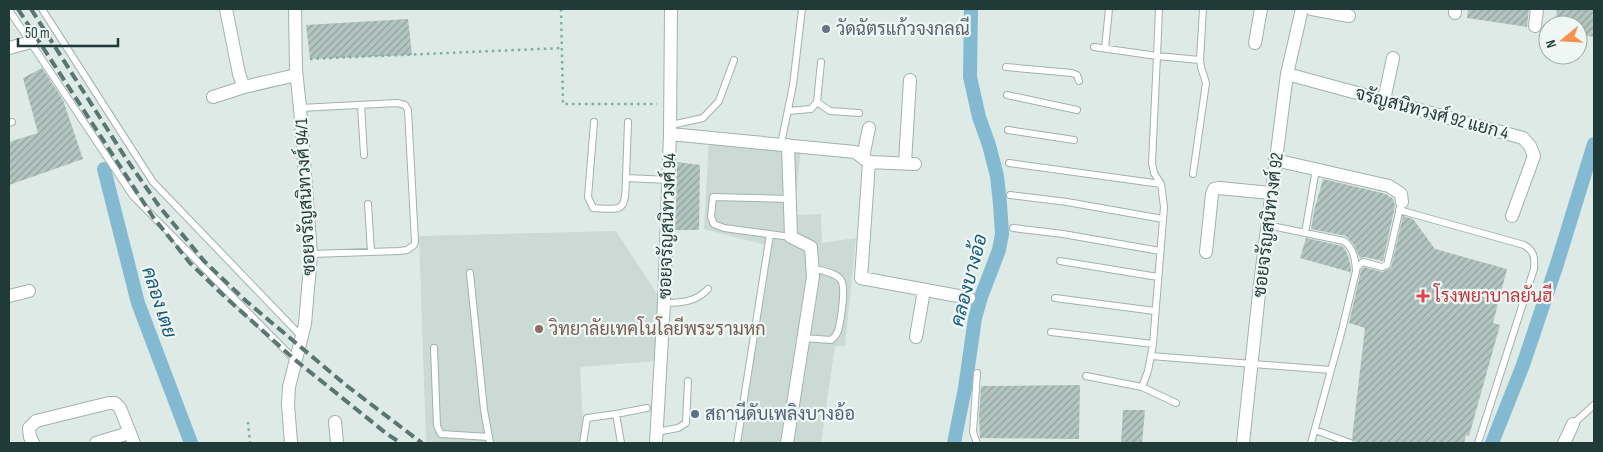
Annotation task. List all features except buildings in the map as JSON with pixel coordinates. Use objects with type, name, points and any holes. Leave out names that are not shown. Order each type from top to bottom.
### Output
[{"type":"street","points":[[226,9],[239,74],[244,88]]},
{"type":"street","name":"ซอยจรัญสนิทวงศ์ 94/1","points":[[291,443],[289,387],[306,324],[310,254],[296,75],[295,9]]},
{"type":"street","name":"ซอยจรัญสนิทวงศ์ 94","points":[[656,438],[671,129],[671,9]]},
{"type":"street","points":[[1255,43],[1261,9]]},
{"type":"street","name":"ซอยจรัญสนิทวงศ์ 92","points":[[1243,443],[1286,74],[1302,9]]},
{"type":"street","points":[[1312,9],[1349,16]]},
{"type":"street","points":[[1535,26],[1537,9]]},
{"type":"street","points":[[9,48],[31,42]]},
{"type":"street","points":[[1384,100],[1393,58]]},
{"type":"street","name":"จรัญสนิทวงศ์ 92 แยก 4","points":[[1286,74],[1523,138],[1530,146],[1534,156],[1512,216]]},
{"type":"street","points":[[213,97],[296,75]]},
{"type":"street","points":[[671,129],[785,145],[855,152],[866,159],[910,164],[910,80]]},
{"type":"street","points":[[869,128],[861,278],[969,298]]},
{"type":"street","points":[[785,145],[790,237],[811,247],[813,268],[788,443]]},
{"type":"street","points":[[1275,160],[1389,186],[1401,194],[1400,206]]},
{"type":"street","points":[[1206,252],[1214,189],[1271,193]]},
{"type":"street","points":[[916,338],[924,290]]},
{"type":"street","points":[[9,296],[29,291]]},
{"type":"street","points":[[33,443],[30,438],[29,428],[36,420],[115,403],[120,408],[132,438],[96,443]]},
{"type":"street","points":[[334,422],[337,443]]},
{"type":"street","points":[[1564,443],[1573,424]]},
{"type":"lane","points":[[42,9],[153,182],[302,337]]},
{"type":"lane","points":[[785,145],[802,9]]},
{"type":"lane","points":[[1105,48],[1108,9]]},
{"type":"lane","points":[[1142,387],[1148,371],[1153,344],[1164,207],[1161,184],[1154,173],[1152,163],[1158,9]]},
{"type":"lane","points":[[1193,174],[1206,83],[1200,60],[1203,9]]},
{"type":"lane","points":[[9,10],[133,196],[296,361]]},
{"type":"lane","points":[[1094,47],[1200,60]]},
{"type":"lane","points":[[671,129],[703,118],[719,101],[734,60]]},
{"type":"lane","points":[[788,111],[811,108],[817,102],[821,62]]},
{"type":"lane","points":[[1006,67],[1072,73],[1077,75],[1079,81]]},
{"type":"lane","points":[[1007,95],[1077,110]]},
{"type":"lane","points":[[817,102],[830,111],[858,113]]},
{"type":"lane","points":[[300,108],[402,103],[408,110],[414,246],[406,250],[310,254]]},
{"type":"lane","points":[[361,105],[364,155]]},
{"type":"lane","points":[[594,122],[588,197],[593,208],[617,210],[625,199],[628,122]]},
{"type":"lane","points":[[1008,130],[1074,140]]},
{"type":"lane","points":[[1009,163],[1161,184]]},
{"type":"lane","points":[[1305,233],[1316,169]]},
{"type":"lane","points":[[626,178],[669,180]]},
{"type":"lane","points":[[1010,195],[1067,202],[1163,219]]},
{"type":"lane","points":[[788,199],[713,197],[711,217],[714,224],[724,228],[790,237]]},
{"type":"lane","points":[[368,204],[371,252]]},
{"type":"lane","points":[[1311,443],[1316,430],[1356,271],[1359,264],[1363,262],[1382,267],[1387,265],[1400,206],[1524,244],[1534,254],[1534,269],[1478,443]]},
{"type":"lane","points":[[1267,226],[1340,240],[1347,244],[1354,254],[1356,271]]},
{"type":"lane","points":[[1013,228],[1063,234],[1160,251]]},
{"type":"lane","points":[[737,443],[770,234]]},
{"type":"lane","points":[[1060,261],[1158,277]]},
{"type":"lane","points":[[804,338],[831,340],[836,336],[839,328],[843,290],[841,280],[835,274],[813,268]]},
{"type":"lane","points":[[434,348],[437,426],[441,434],[490,440],[484,410],[470,273]]},
{"type":"lane","points":[[664,303],[682,303],[702,296],[708,289]]},
{"type":"lane","points":[[1055,298],[1156,311]]},
{"type":"lane","points":[[1051,332],[1153,344]]},
{"type":"lane","points":[[1151,356],[1331,370]]},
{"type":"lane","points":[[977,373],[973,432],[977,443]]},
{"type":"lane","points":[[1086,376],[1142,387],[1176,403]]},
{"type":"lane","points":[[656,438],[686,423],[688,381]]},
{"type":"lane","points":[[1573,424],[1594,404]]},
{"type":"lane","points":[[584,443],[587,418],[647,408]]},
{"type":"lane","points":[[616,414],[621,443]]},
{"type":"lane","points":[[1316,430],[1350,443]]},
{"type":"path","points":[[561,9],[563,104],[671,104]]},
{"type":"path","points":[[310,59],[562,48]]},
{"type":"path","points":[[248,422],[250,443]]},
{"type":"shaded area","points":[[709,138],[801,148],[794,215],[821,214],[822,243],[856,238],[845,346],[835,346],[821,443],[736,443],[766,245],[704,229]]},
{"type":"shaded area","name":"วิทยาลัยเทคโนโลยีพระรามหก","points":[[616,231],[659,297],[654,361],[580,367],[584,443],[426,443],[419,236]]},
{"type":"waterway","name":"คลองบางอ้อ","points":[[954,443],[965,388],[975,318],[999,250],[1002,234],[997,176],[979,117],[970,77],[971,9]]},
{"type":"waterway","points":[[1492,443],[1523,365],[1594,144]]},
{"type":"waterway","name":"คลอง เตย","points":[[104,169],[138,303],[191,443]]},
{"type":"railway","points":[[18,9],[153,217],[190,263],[294,359],[387,434],[401,443]]},
{"type":"railway","points":[[31,9],[125,157],[159,206],[204,261],[246,301],[347,386],[422,443]]},
{"type":"place","name":"วัดฉัตรแก้วจงกลณี","points":[[826,29]]},
{"type":"place","name":"โรงพยาบาลยันฮี","points":[[1423,296]]},
{"type":"place","name":"วิทยาลัยเทคโนโลยีพระรามหก","points":[[539,329]]},
{"type":"place","name":"สถานีดับเพลิงบางอ้อ","points":[[695,414]]}]
